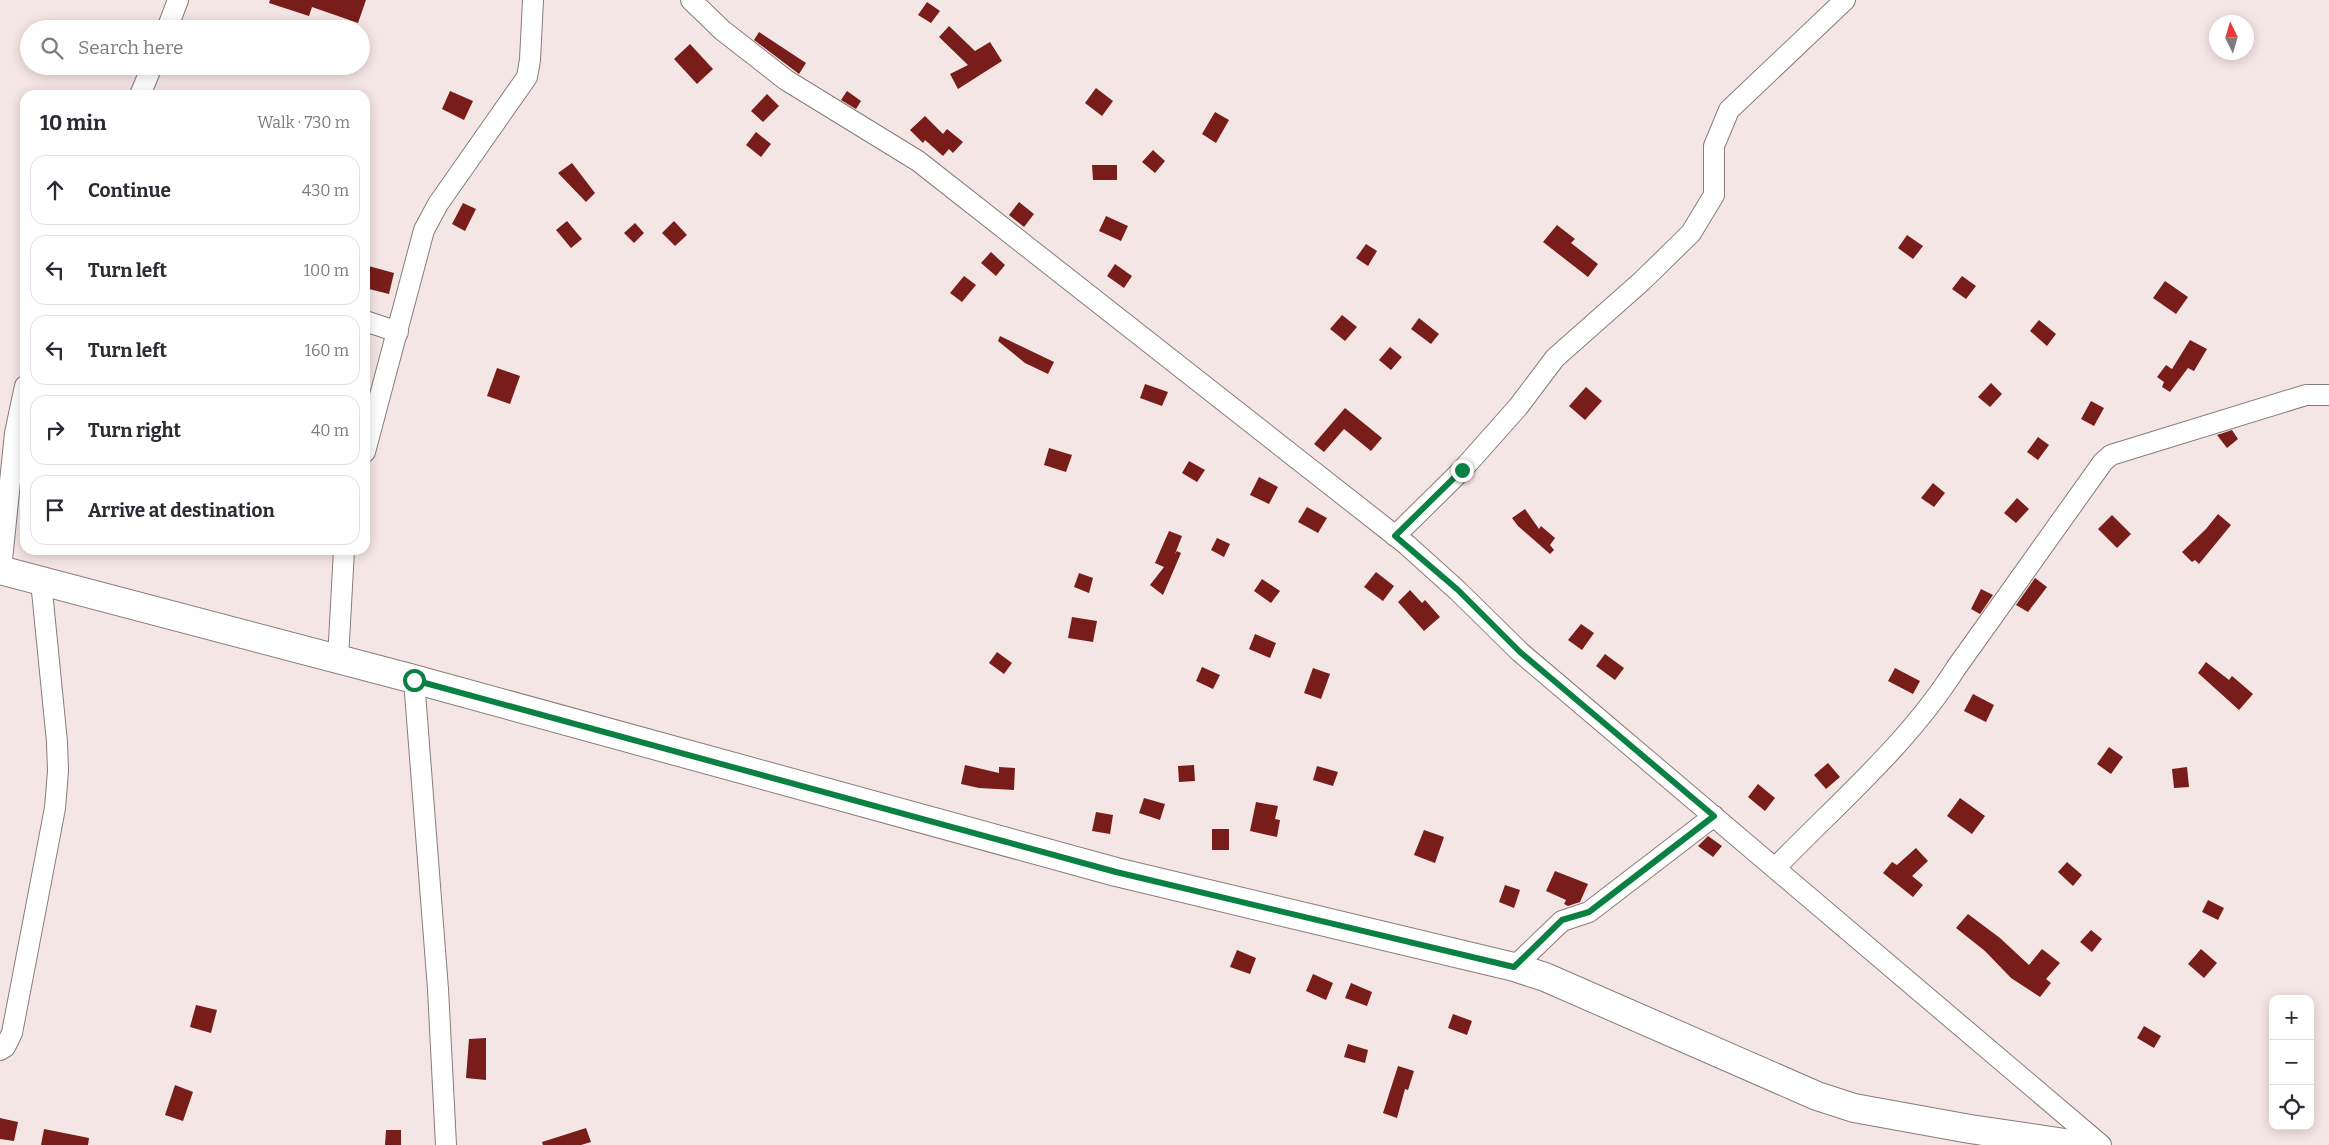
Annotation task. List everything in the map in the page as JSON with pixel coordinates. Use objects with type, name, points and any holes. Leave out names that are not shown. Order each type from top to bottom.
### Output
[{"type":"street","points":[[170,20],[178,0]]},
{"type":"street","points":[[370,434],[424,230],[438,204],[526,77],[530,60],[533,0]]},
{"type":"street","points":[[692,0],[722,30],[786,80],[918,161],[1395,536],[1458,590],[1520,652],[2100,1145]]},
{"type":"street","points":[[1395,536],[1462,470],[1500,428],[1554,358],[1627,295],[1691,233],[1714,195],[1714,146],[1729,110],[1845,0]]},
{"type":"street","points":[[142,90],[148,75]]},
{"type":"street","points":[[370,323],[398,332]]},
{"type":"street","points":[[1775,868],[1912,729],[1935,702],[2092,478],[2111,455],[2306,395],[2329,396]]},
{"type":"street","points":[[20,410],[15,433],[1,570],[414,680],[1116,872],[1514,967],[1560,983],[1834,1102],[1854,1108],[1970,1129],[2078,1145]]},
{"type":"street","points":[[338,660],[344,555]]},
{"type":"street","points":[[0,1050],[5,1047],[12,1033],[55,808],[57,742],[42,581]]},
{"type":"street","points":[[414,680],[438,989],[446,1145]]},
{"type":"street","points":[[1514,967],[1562,920],[1589,912],[1714,816]]},
{"type":"building","points":[[270,0],[366,0],[359,20],[349,20],[312,7],[309,16],[269,3]]},
{"type":"building","points":[[927,2],[940,11],[931,23],[918,15]]},
{"type":"building","points":[[949,26],[975,51],[990,42],[1002,61],[958,89],[950,74],[968,65],[939,37]]},
{"type":"building","points":[[759,32],[806,63],[799,74],[754,40]]},
{"type":"building","points":[[690,44],[713,69],[697,84],[674,59]]},
{"type":"building","points":[[1096,88],[1113,101],[1102,116],[1085,103]]},
{"type":"building","points":[[450,91],[473,101],[464,120],[442,109]]},
{"type":"building","points":[[847,91],[861,101],[856,109],[841,100]]},
{"type":"building","points":[[767,94],[779,106],[763,122],[751,111]]},
{"type":"building","points":[[1215,112],[1229,120],[1216,143],[1202,134]]},
{"type":"building","points":[[925,116],[943,134],[947,129],[963,142],[953,153],[949,149],[943,156],[925,140],[923,143],[910,130]]},
{"type":"building","points":[[756,132],[771,144],[761,157],[746,145]]},
{"type":"building","points":[[1153,150],[1165,161],[1155,173],[1142,162]]},
{"type":"building","points":[[572,163],[595,193],[586,202],[558,173]]},
{"type":"building","points":[[1092,165],[1117,165],[1117,180],[1093,180]]},
{"type":"building","points":[[1019,202],[1034,214],[1024,227],[1009,215]]},
{"type":"building","points":[[463,203],[476,209],[465,231],[452,224]]},
{"type":"building","points":[[1106,216],[1128,226],[1121,241],[1099,231]]},
{"type":"building","points":[[567,221],[582,239],[571,248],[556,230]]},
{"type":"building","points":[[674,221],[687,235],[675,246],[662,233]]},
{"type":"building","points":[[635,223],[644,233],[634,243],[624,233]]},
{"type":"building","points":[[1557,225],[1575,239],[1571,243],[1598,264],[1588,277],[1543,242]]},
{"type":"building","points":[[1907,235],[1923,246],[1913,259],[1898,248]]},
{"type":"building","points":[[1366,244],[1377,251],[1368,266],[1356,258]]},
{"type":"building","points":[[991,252],[1005,265],[996,276],[981,263]]},
{"type":"building","points":[[1115,264],[1132,276],[1124,288],[1107,276]]},
{"type":"building","points":[[370,266],[394,273],[389,294],[370,289]]},
{"type":"building","points":[[964,276],[976,285],[962,302],[950,293]]},
{"type":"building","points":[[1962,276],[1976,286],[1966,299],[1952,289]]},
{"type":"building","points":[[2165,281],[2188,297],[2176,314],[2153,298]]},
{"type":"building","points":[[1342,315],[1357,327],[1345,341],[1330,329]]},
{"type":"building","points":[[1419,318],[1439,334],[1431,344],[1411,329]]},
{"type":"building","points":[[2039,320],[2056,334],[2047,346],[2030,331]]},
{"type":"building","points":[[1000,336],[1054,362],[1048,374],[1025,363],[998,341]]},
{"type":"building","points":[[2190,340],[2207,349],[2194,371],[2188,368],[2170,392],[2162,387],[2164,382],[2157,377],[2166,365],[2172,369]]},
{"type":"building","points":[[1390,347],[1402,357],[1391,370],[1379,360]]},
{"type":"building","points":[[497,368],[520,376],[510,404],[487,396]]},
{"type":"building","points":[[1991,383],[2002,394],[1990,407],[1978,397]]},
{"type":"building","points":[[1145,384],[1168,392],[1162,406],[1140,398]]},
{"type":"building","points":[[1586,387],[1602,401],[1585,420],[1569,406]]},
{"type":"building","points":[[2091,401],[2104,408],[2094,426],[2081,419]]},
{"type":"building","points":[[1345,408],[1382,438],[1371,451],[1344,429],[1324,452],[1314,444]]},
{"type":"building","points":[[2232,430],[2238,439],[2227,448],[2217,435]]},
{"type":"building","points":[[2038,437],[2049,445],[2038,460],[2027,452]]},
{"type":"building","points":[[1049,448],[1072,455],[1066,472],[1044,465]]},
{"type":"building","points":[[1189,461],[1205,470],[1197,482],[1182,473]]},
{"type":"building","points":[[1259,477],[1278,487],[1269,504],[1250,495]]},
{"type":"building","points":[[1933,483],[1945,493],[1934,507],[1921,498]]},
{"type":"building","points":[[2017,498],[2029,509],[2016,523],[2004,513]]},
{"type":"building","points":[[1307,507],[1327,518],[1318,533],[1298,522]]},
{"type":"building","points":[[1525,509],[1539,529],[1541,526],[1555,538],[1550,545],[1554,550],[1550,554],[1518,526],[1512,518]]},
{"type":"building","points":[[2218,514],[2231,525],[2199,564],[2195,560],[2192,562],[2182,552],[2206,529]]},
{"type":"building","points":[[2112,515],[2131,534],[2117,548],[2098,529]]},
{"type":"building","points":[[1169,531],[1182,536],[1175,554],[1177,551],[1181,553],[1163,595],[1150,585],[1164,567],[1155,563]]},
{"type":"building","points":[[1217,538],[1230,544],[1224,557],[1211,550]]},
{"type":"building","points":[[1376,572],[1394,586],[1383,601],[1364,587]]},
{"type":"building","points":[[1079,573],[1093,578],[1089,593],[1074,587]]},
{"type":"building","points":[[2035,578],[2047,587],[2028,612],[2016,605]]},
{"type":"building","points":[[1262,579],[1280,591],[1271,603],[1254,591]]},
{"type":"building","points":[[1981,589],[1993,595],[1980,614],[1971,609]]},
{"type":"building","points":[[1410,590],[1422,603],[1425,600],[1440,617],[1424,631],[1398,602]]},
{"type":"building","points":[[1072,617],[1097,621],[1093,642],[1068,638]]},
{"type":"building","points":[[1581,624],[1594,633],[1582,650],[1568,640]]},
{"type":"building","points":[[1255,634],[1276,643],[1270,658],[1249,649]]},
{"type":"building","points":[[997,652],[1012,663],[1004,674],[989,663]]},
{"type":"building","points":[[1605,654],[1624,668],[1615,680],[1596,666]]},
{"type":"building","points":[[2206,662],[2229,680],[2232,676],[2253,694],[2239,710],[2198,673]]},
{"type":"building","points":[[1202,667],[1220,675],[1213,689],[1196,681]]},
{"type":"building","points":[[1313,668],[1330,674],[1321,699],[1304,693]]},
{"type":"building","points":[[1895,668],[1920,681],[1913,694],[1888,681]]},
{"type":"building","points":[[1973,694],[1994,705],[1986,722],[1964,711]]},
{"type":"building","points":[[2109,747],[2123,757],[2111,774],[2097,764]]},
{"type":"building","points":[[1828,763],[1840,777],[1826,789],[1814,775]]},
{"type":"building","points":[[965,765],[999,773],[999,767],[1015,768],[1014,790],[979,788],[961,784]]},
{"type":"building","points":[[1194,765],[1195,781],[1179,782],[1178,766]]},
{"type":"building","points":[[1317,766],[1338,772],[1333,786],[1313,780]]},
{"type":"building","points":[[2187,767],[2189,787],[2174,788],[2172,769]]},
{"type":"building","points":[[1758,784],[1775,798],[1765,811],[1748,797]]},
{"type":"building","points":[[1144,798],[1165,804],[1160,820],[1139,813]]},
{"type":"building","points":[[1960,798],[1985,816],[1972,834],[1947,816]]},
{"type":"building","points":[[1256,802],[1278,806],[1275,819],[1280,820],[1277,837],[1250,831]]},
{"type":"building","points":[[1096,812],[1113,815],[1110,834],[1092,831]]},
{"type":"building","points":[[1212,829],[1229,829],[1229,850],[1212,850]]},
{"type":"building","points":[[1424,830],[1444,837],[1435,863],[1414,855]]},
{"type":"building","points":[[1708,836],[1722,846],[1713,857],[1698,846]]},
{"type":"building","points":[[1916,848],[1928,861],[1912,876],[1923,885],[1913,897],[1883,873],[1892,862],[1897,865]]},
{"type":"building","points":[[2067,862],[2082,875],[2073,886],[2058,872]]},
{"type":"building","points":[[1555,871],[1588,884],[1580,902],[1568,906],[1564,904],[1566,900],[1546,891]]},
{"type":"building","points":[[1505,885],[1520,890],[1514,908],[1499,902]]},
{"type":"building","points":[[2208,900],[2224,908],[2218,920],[2202,912]]},
{"type":"building","points":[[1968,914],[2000,938],[2029,965],[2042,949],[2060,963],[2046,979],[2051,983],[2040,997],[2011,978],[1985,951],[1956,928]]},
{"type":"building","points":[[2091,930],[2102,939],[2092,952],[2080,942]]},
{"type":"building","points":[[2201,949],[2217,963],[2204,978],[2188,964]]},
{"type":"building","points":[[1237,950],[1256,958],[1250,974],[1230,967]]},
{"type":"building","points":[[1313,974],[1333,983],[1326,1000],[1306,991]]},
{"type":"building","points":[[1351,983],[1372,992],[1367,1006],[1345,998]]},
{"type":"building","points":[[196,1005],[217,1010],[211,1033],[190,1027]]},
{"type":"building","points":[[1453,1014],[1472,1021],[1467,1035],[1448,1028]]},
{"type":"building","points":[[2144,1026],[2161,1036],[2154,1048],[2137,1038]]},
{"type":"building","points":[[486,1038],[486,1080],[466,1078],[469,1039]]},
{"type":"building","points":[[1348,1044],[1368,1050],[1365,1063],[1344,1057]]},
{"type":"building","points":[[1398,1066],[1414,1071],[1408,1090],[1405,1089],[1397,1118],[1383,1113]]},
{"type":"building","points":[[175,1085],[193,1092],[183,1121],[165,1115]]},
{"type":"building","points":[[0,1118],[18,1122],[14,1141],[0,1139]]},
{"type":"building","points":[[586,1128],[591,1142],[581,1145],[543,1145],[542,1142]]},
{"type":"building","points":[[44,1129],[89,1138],[88,1145],[41,1145]]},
{"type":"building","points":[[386,1130],[401,1130],[401,1145],[385,1145]]},
{"type":"route","points":[[414,680],[1116,872],[1514,967],[1562,920],[1581,916],[1589,912],[1714,816],[1520,652],[1458,590],[1395,536],[1462,470]]}]
